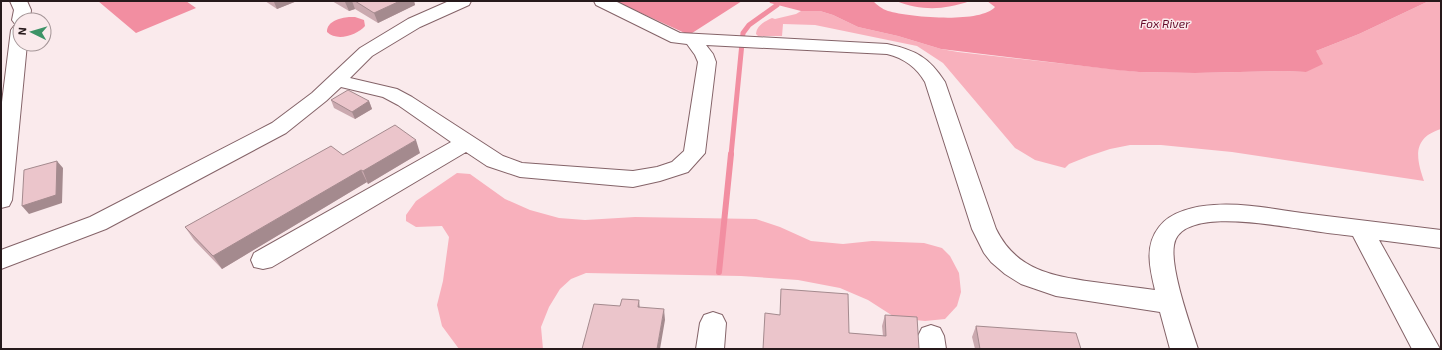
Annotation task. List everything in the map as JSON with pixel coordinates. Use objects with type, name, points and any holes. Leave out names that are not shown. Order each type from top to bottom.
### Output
[{"type":"lane","points":[[602,1],[670,36],[693,40],[716,39],[887,49],[900,52],[922,63],[929,71],[935,82],[984,229],[994,248],[1003,259],[1020,271],[1040,281],[1056,286],[1172,303]]},
{"type":"lane","points":[[1,260],[98,222],[280,128],[319,97],[366,52],[447,4]]},
{"type":"lane","points":[[336,80],[390,93],[495,162],[520,170],[632,179],[660,174],[680,167],[694,153],[707,62],[704,54],[693,40]]},
{"type":"lane","points":[[1,200],[18,52]]},
{"type":"lane","points":[[263,260],[466,142]]},
{"type":"lane","points":[[1184,349],[1172,303],[1162,247],[1164,238],[1171,228],[1192,218],[1214,213],[1239,214],[1441,239]]},
{"type":"lane","points":[[1361,229],[1426,349]]},
{"type":"lane","points":[[710,349],[713,323]]},
{"type":"shaded area","points":[[1429,1],[1441,1],[1441,129],[1432,133],[1421,143],[1418,157],[1424,181],[1232,152],[1161,145],[1130,145],[1110,149],[1069,164],[1065,168],[1035,160],[1015,148],[943,63],[917,46],[815,25],[783,24],[782,36],[758,36],[756,34],[759,26],[772,18],[775,19],[796,14],[801,11],[820,11],[833,15],[858,27],[898,36],[941,49],[958,52],[1139,72],[1306,72],[1316,51],[1359,34]]},
{"type":"shaded area","points":[[457,173],[470,174],[505,199],[530,210],[559,218],[585,220],[635,217],[756,219],[780,227],[811,241],[843,244],[872,241],[924,243],[942,248],[950,256],[959,273],[961,292],[957,306],[945,319],[925,321],[896,318],[868,300],[840,288],[798,280],[741,276],[586,273],[571,279],[560,289],[549,307],[541,327],[543,349],[459,349],[442,326],[437,305],[443,281],[449,237],[442,226],[416,227],[406,221],[406,215],[416,201]]},
{"type":"water","points":[[98,1],[186,1],[196,8],[136,33]]},
{"type":"water","points":[[615,1],[742,1],[689,35]]},
{"type":"water","name":"Fox River","points":[[769,1],[873,1],[888,11],[944,18],[975,16],[987,12],[995,7],[987,1],[1429,1],[1359,34],[1316,51],[1323,64],[1306,72],[1195,73],[1117,70],[941,49],[898,36],[858,27],[833,15],[820,11],[801,11],[770,3]]},
{"type":"water","points":[[896,1],[970,1],[942,8],[924,8]]},
{"type":"water","points":[[349,17],[364,20],[365,26],[357,32],[341,37],[336,37],[327,32],[329,25],[338,19]]},
{"type":"building","points":[[355,1],[400,1],[374,13]]},
{"type":"building","points":[[348,90],[369,101],[352,112],[331,100]]},
{"type":"building","points":[[395,125],[416,140],[363,171],[361,170],[213,256],[185,227],[331,146],[343,155]]},
{"type":"building","points":[[57,161],[56,195],[22,206],[24,170]]},
{"type":"building","points":[[781,289],[848,294],[849,333],[886,336],[885,315],[917,317],[919,349],[763,349],[765,313],[780,315]]},
{"type":"building","points":[[622,299],[639,300],[638,307],[664,309],[657,349],[582,349],[594,304],[620,306]]},
{"type":"building","points":[[976,326],[1076,333],[1081,349],[980,349]]},
{"type":"waterway","points":[[731,155],[743,33],[749,25],[777,5]]},
{"type":"waterway","points":[[719,272],[731,154]]}]
